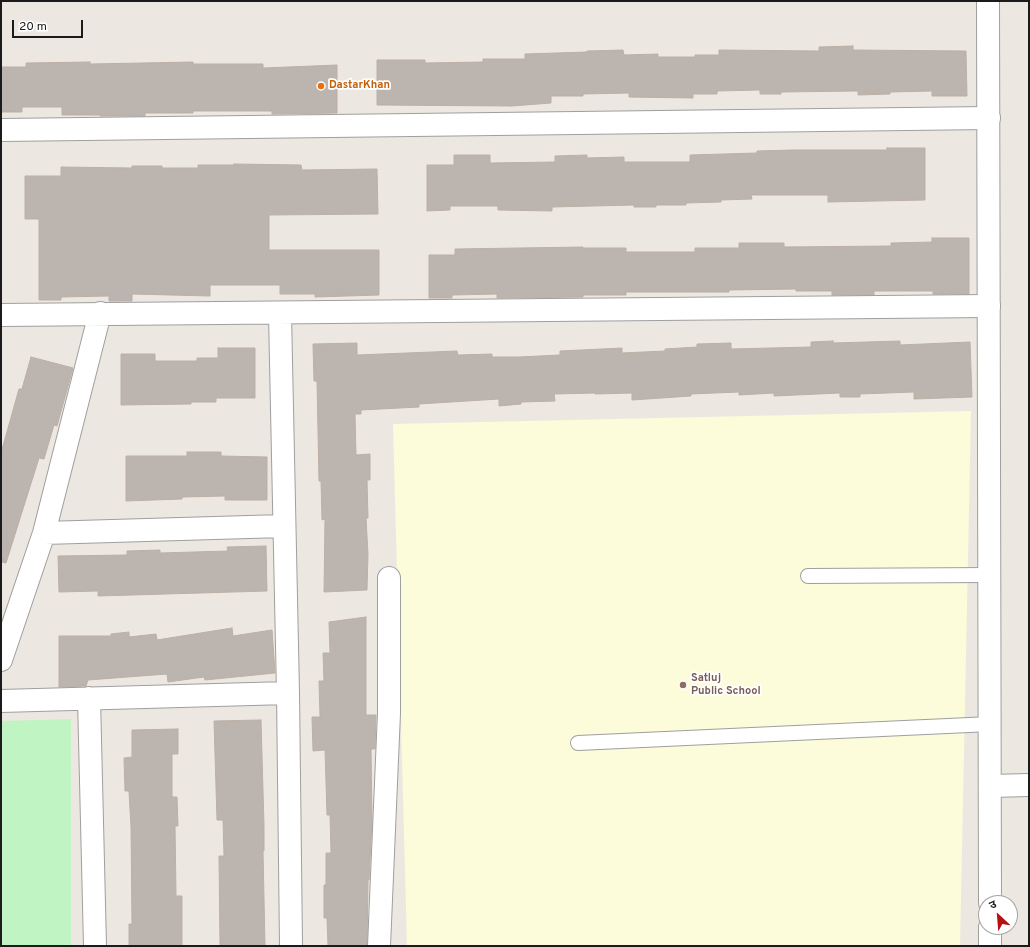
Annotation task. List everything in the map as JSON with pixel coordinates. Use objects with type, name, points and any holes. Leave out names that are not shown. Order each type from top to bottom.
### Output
[{"type":"street","points":[[988,1],[991,724],[990,895]]},
{"type":"street","points":[[1,130],[989,118]]},
{"type":"street","points":[[1,315],[100,313],[280,314],[989,306]]},
{"type":"street","points":[[1,660],[44,532],[100,313]]},
{"type":"street","points":[[280,314],[283,526],[288,693],[291,946]]},
{"type":"street","points":[[44,532],[283,526]]},
{"type":"street","points":[[379,946],[389,713],[389,578]]},
{"type":"street","points":[[1,701],[288,693]]},
{"type":"street","points":[[89,698],[95,946]]},
{"type":"street","points":[[991,786],[1029,785]]},
{"type":"street","points":[[990,935],[990,946]]},
{"type":"lane","points":[[808,576],[990,575]]},
{"type":"lane","points":[[578,743],[991,724]]},
{"type":"shaded area","name":"Satluj Public School","points":[[971,411],[960,946],[407,946],[393,424]]},
{"type":"green space","points":[[71,719],[71,946],[1,946],[1,721]]},
{"type":"building","points":[[853,46],[853,50],[966,51],[967,96],[932,96],[932,91],[890,92],[890,94],[858,95],[858,91],[781,92],[781,94],[760,94],[760,90],[717,91],[717,94],[693,94],[693,98],[629,97],[629,93],[583,94],[583,96],[551,96],[551,103],[512,106],[377,105],[377,60],[425,60],[425,63],[483,62],[483,59],[525,59],[525,54],[623,50],[624,55],[658,54],[658,57],[695,57],[695,55],[719,55],[719,50],[819,51],[819,47]]},
{"type":"building","points":[[90,62],[90,64],[193,62],[193,64],[263,64],[263,68],[337,65],[337,113],[272,114],[272,111],[193,111],[193,113],[145,113],[145,116],[100,116],[62,115],[62,107],[22,107],[22,112],[1,112],[1,67],[26,67],[26,63]]},
{"type":"building","points":[[887,148],[925,148],[925,200],[828,202],[828,195],[751,195],[752,199],[686,203],[686,205],[656,205],[656,207],[634,207],[634,205],[552,207],[552,211],[498,210],[498,206],[450,206],[450,210],[427,211],[427,165],[454,165],[454,155],[490,155],[490,163],[555,162],[555,156],[587,155],[587,158],[624,157],[624,162],[690,162],[690,155],[757,153],[757,151],[792,150],[887,150]]},
{"type":"building","points":[[198,165],[301,165],[302,170],[377,169],[378,214],[269,215],[269,250],[379,250],[379,295],[315,297],[315,294],[280,294],[280,285],[210,285],[210,296],[132,294],[132,301],[109,301],[109,296],[61,297],[61,300],[39,300],[39,219],[25,219],[25,176],[61,176],[61,167],[132,168],[132,166],[162,166],[162,168],[198,168]]},
{"type":"building","points":[[932,238],[969,238],[969,294],[933,294],[933,291],[874,291],[874,295],[832,295],[832,291],[796,291],[796,289],[729,290],[729,292],[626,292],[626,295],[583,295],[583,297],[497,298],[497,294],[452,295],[452,298],[429,298],[429,255],[455,255],[455,249],[583,247],[626,248],[626,252],[695,252],[695,248],[739,248],[739,243],[784,243],[784,247],[891,246],[891,243],[932,242]]},
{"type":"building","points":[[833,341],[833,343],[900,341],[900,345],[970,342],[972,397],[914,399],[914,392],[860,394],[860,397],[840,397],[840,393],[774,396],[774,393],[739,395],[739,392],[691,394],[691,396],[632,400],[632,393],[595,393],[554,394],[555,401],[521,402],[521,404],[499,406],[499,399],[419,404],[419,407],[361,410],[361,414],[355,414],[356,455],[370,454],[370,480],[367,480],[368,518],[366,518],[368,554],[367,590],[324,592],[325,519],[322,520],[321,481],[319,481],[317,381],[314,381],[313,344],[357,343],[357,355],[457,351],[458,355],[492,354],[492,357],[519,357],[560,355],[560,351],[622,348],[622,353],[665,351],[665,349],[697,347],[697,344],[731,343],[731,349],[811,347],[811,342]]},
{"type":"building","points":[[218,348],[255,348],[255,398],[216,398],[216,402],[191,402],[191,404],[121,405],[121,354],[155,354],[155,361],[197,361],[197,358],[218,358]]},
{"type":"building","points":[[31,357],[73,368],[57,426],[54,425],[44,459],[39,458],[6,563],[1,562],[1,453],[19,389],[22,389]]},
{"type":"building","points":[[187,452],[221,452],[221,456],[267,457],[267,500],[225,500],[225,496],[126,501],[126,456],[187,456]]},
{"type":"building","points":[[266,546],[267,591],[98,596],[98,591],[59,592],[58,556],[127,555],[127,551],[160,550],[160,553],[228,551],[227,547]]},
{"type":"building","points":[[366,617],[366,715],[376,715],[375,749],[371,749],[372,821],[368,880],[367,946],[328,946],[327,918],[324,918],[324,885],[326,885],[326,853],[331,853],[330,815],[327,815],[325,750],[313,751],[312,717],[320,717],[319,681],[324,681],[323,653],[330,653],[329,622]]},
{"type":"building","points":[[232,628],[233,636],[272,630],[275,673],[205,680],[204,677],[168,682],[167,674],[88,680],[86,686],[59,687],[59,636],[111,636],[111,634],[129,632],[129,637],[156,634],[157,640]]},
{"type":"building","points":[[261,720],[265,946],[220,946],[219,856],[224,856],[223,820],[217,820],[214,721]]},
{"type":"building","points":[[178,729],[178,754],[172,754],[172,797],[177,797],[178,826],[175,826],[176,896],[182,896],[182,946],[129,946],[129,924],[132,924],[131,827],[129,791],[125,791],[124,758],[132,757],[132,730]]},
{"type":"place","name":"DastarKhan","points":[[321,86]]},
{"type":"place","name":"Satluj Public School","points":[[683,685]]}]
